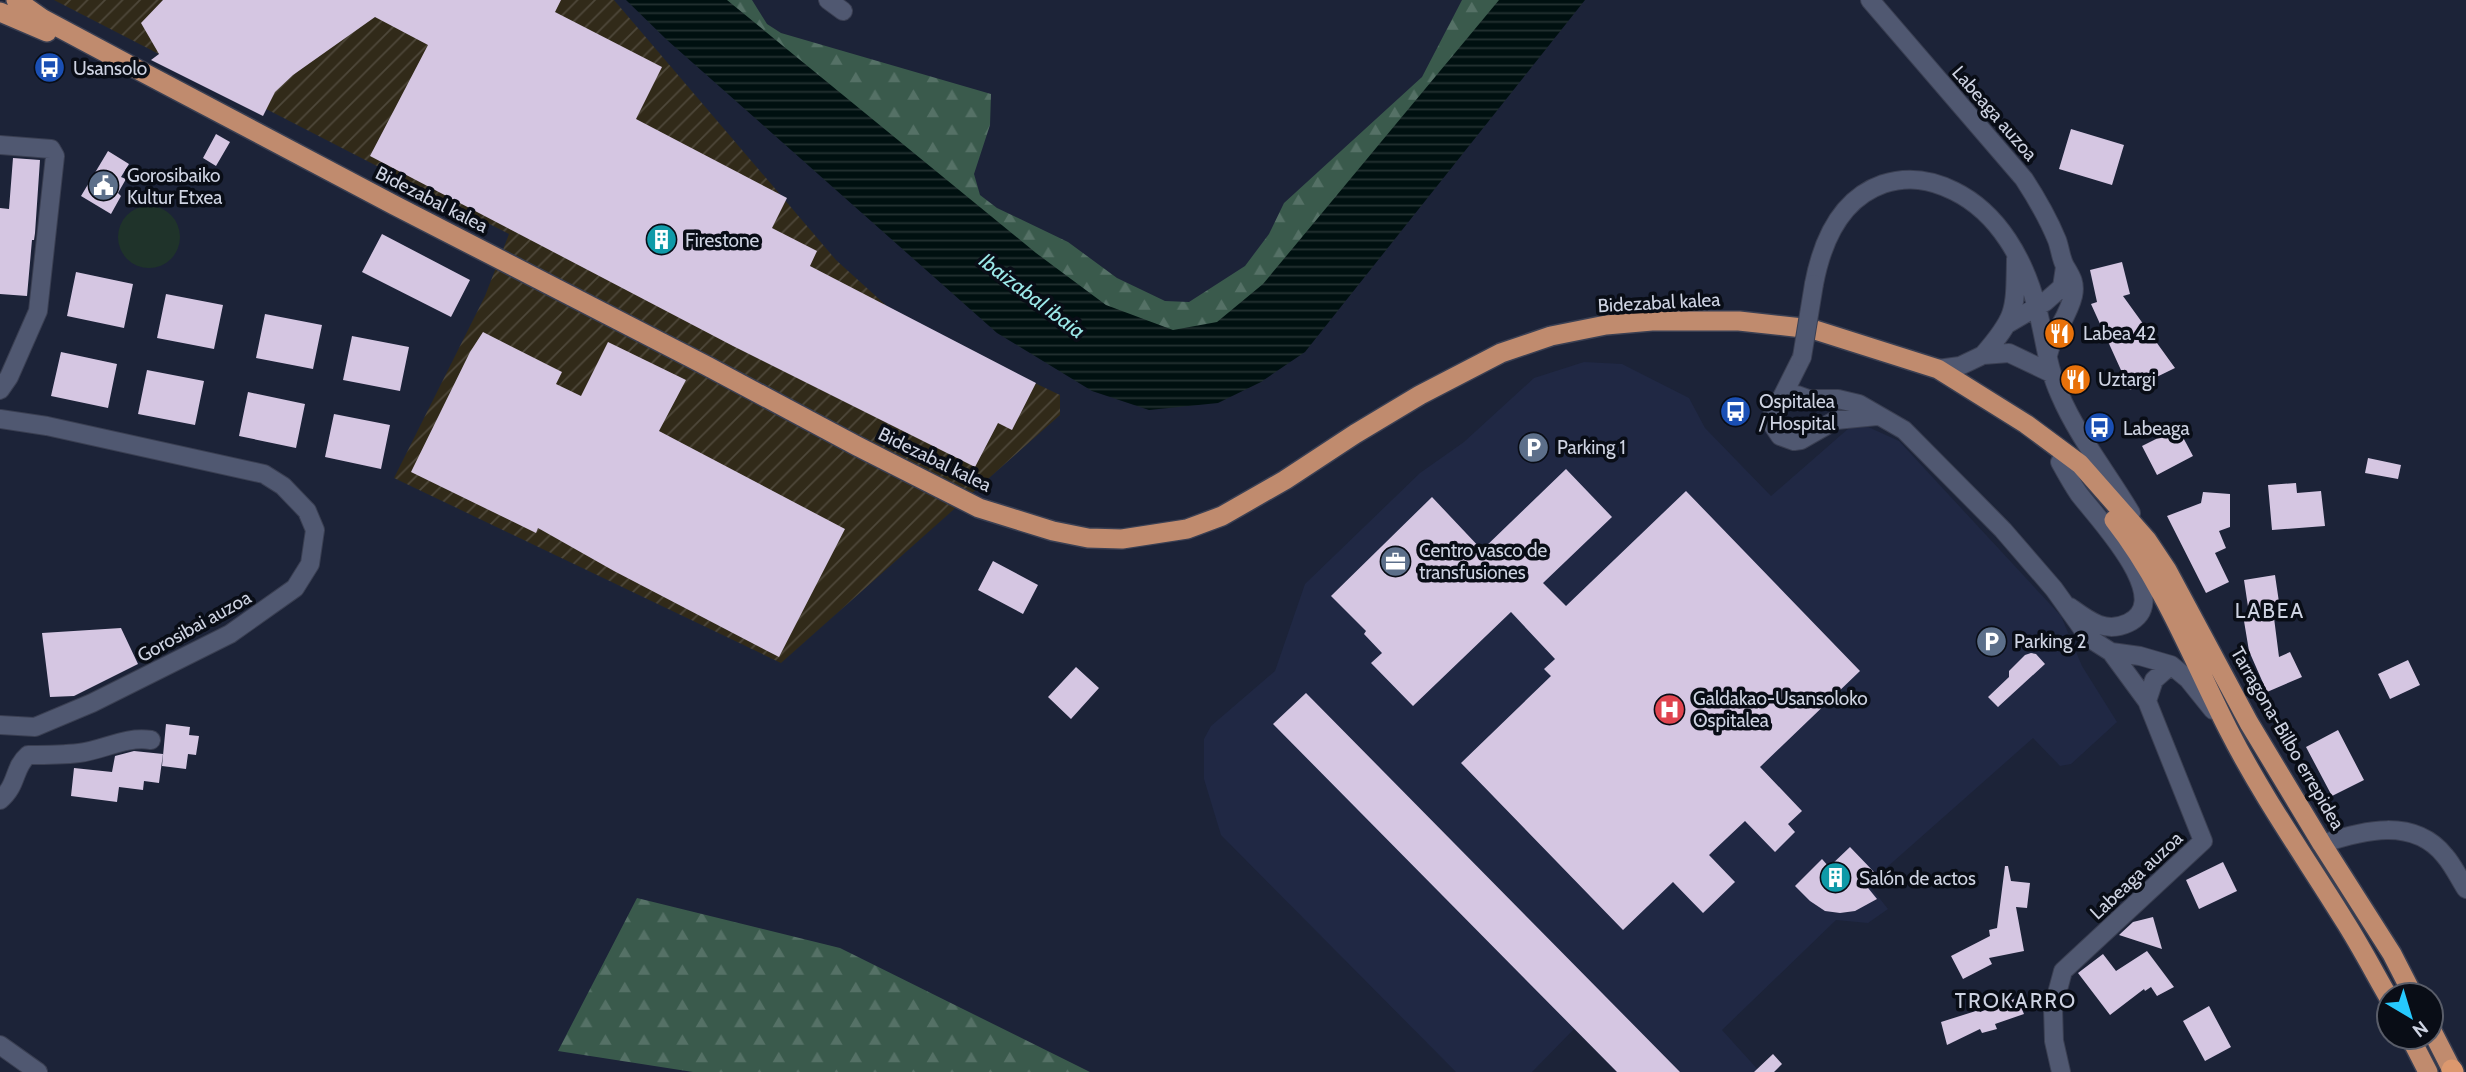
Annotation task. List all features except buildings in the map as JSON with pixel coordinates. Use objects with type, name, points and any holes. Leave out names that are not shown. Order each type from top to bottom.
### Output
[{"type":"highway","name":"Bidezabal kalea","points":[[16,0],[43,19],[406,212],[979,508],[1053,531],[1088,538],[1152,535],[1186,529],[1222,516],[1285,480],[1420,395],[1501,353],[1551,336],[1606,325],[1652,321],[1740,321],[1812,329],[1886,352]]},
{"type":"highway","points":[[0,12],[131,66]]},
{"type":"highway","name":"Tarragona-Bilbo errepidea","points":[[1886,352],[1938,369],[2026,424],[2080,464],[2147,540],[2174,582],[2249,723],[2392,954],[2406,981]]},
{"type":"highway","name":"Tarragona-Bilbo errepidea","points":[[2026,424],[2102,506],[2150,571],[2228,730],[2379,981]]},
{"type":"highway","points":[[2417,1051],[2428,1072]]},
{"type":"highway","points":[[2442,1051],[2453,1071]]},
{"type":"street","points":[[828,0],[843,12]]},
{"type":"street","name":"Labeaga auzoa","points":[[1870,0],[2024,178],[2044,211],[2073,282],[2073,295],[2051,341],[2049,366]]},
{"type":"street","points":[[0,145],[51,149],[55,156],[38,311],[9,377],[0,390]]},
{"type":"street","points":[[1877,416],[1836,420],[1807,437],[1794,441],[1780,436],[1772,424],[1773,409],[1781,399],[1802,357],[1819,256],[1839,217],[1859,196],[1881,185],[1909,178],[1939,183],[1963,195],[1985,212],[2016,252],[2041,305],[2049,366],[2060,397],[2147,540]]},
{"type":"street","points":[[2009,323],[2015,295],[2016,252]]},
{"type":"street","points":[[1983,355],[2009,323],[2041,305],[2062,287],[2065,267]]},
{"type":"street","points":[[2041,305],[2066,312]]},
{"type":"street","points":[[1938,369],[1959,366],[1983,355],[2009,353],[2049,366]]},
{"type":"street","points":[[1802,357],[1808,399],[1813,404],[1817,418],[1812,432]]},
{"type":"street","points":[[1781,399],[1797,395],[1808,399],[1838,399],[1859,404],[1904,430],[2003,530],[2064,603],[2089,638],[2111,652],[2147,701]]},
{"type":"street","name":"Gorosibai auzoa","points":[[0,419],[47,426],[264,474],[283,486],[307,511],[315,530],[310,564],[295,588],[230,634],[92,703],[35,727],[0,725]]},
{"type":"street","points":[[2060,462],[2078,492],[2122,548],[2138,576],[2145,598],[2142,612],[2135,620],[2123,626],[2107,627],[2098,626],[2064,603]]},
{"type":"street","points":[[2111,652],[2140,656],[2171,665],[2188,679],[2228,730]]},
{"type":"street","points":[[2147,701],[2154,680],[2171,665]]},
{"type":"street","name":"Labeaga auzoa","points":[[2061,1072],[2054,1041],[2053,1008],[2063,971],[2203,841],[2147,701]]},
{"type":"street","points":[[0,800],[10,792],[22,761],[28,755],[81,753],[112,743],[139,738],[151,740]]},
{"type":"street","points":[[2322,844],[2344,836],[2401,829],[2425,839],[2445,855],[2466,889]]},
{"type":"street","points":[[0,1045],[38,1072]]},
{"type":"shaded area","points":[[54,0],[614,0],[836,260],[901,319],[1060,395],[1060,415],[781,663],[394,478],[485,296],[509,234]]},
{"type":"shaded area","name":"Galdakao-Usansoloko Ospitalea","points":[[1584,362],[1622,364],[1689,398],[1705,428],[1771,496],[1849,428],[1866,426],[1899,441],[2061,616],[2082,666],[2117,722],[2071,764],[2060,766],[2033,738],[1877,876],[1869,885],[1888,909],[1868,923],[1836,920],[1722,1030],[1760,1072],[1617,1072],[1574,1029],[1532,1072],[1456,1072],[1221,835],[1204,779],[1204,739],[1211,726],[1275,671],[1305,584],[1420,473],[1464,442],[1534,378]]},
{"type":"green space","points":[[682,0],[752,0],[767,24],[781,33],[991,94],[990,125],[974,174],[980,195],[997,208],[1068,242],[1117,278],[1165,301],[1189,302],[1245,266],[1269,234],[1284,203],[1422,77],[1462,0],[1573,0],[1224,391]]},
{"type":"green space","points":[[149,206],[171,215],[180,237],[171,259],[149,268],[127,259],[118,237],[127,215]]},
{"type":"green space","points":[[637,898],[840,948],[1090,1072],[693,1072],[558,1051]]},
{"type":"water","name":"Ibaizabal ibaia","points":[[626,0],[727,0],[1036,253],[1106,305],[1173,330],[1217,322],[1263,284],[1499,0],[1585,0],[1305,352],[1261,382],[1218,403],[1149,410],[1092,391],[997,333],[667,40]]},
{"type":"place","name":"Usansolo","points":[[50,68]]},
{"type":"place","name":"Gorosibaiko Kultur Etxea","points":[[104,186]]},
{"type":"place","name":"Firestone","points":[[662,240]]},
{"type":"place","name":"Labea 42","points":[[2060,333]]},
{"type":"place","name":"Uztargi","points":[[2075,379]]},
{"type":"place","name":"Ospitalea / Hospital","points":[[1736,412]]},
{"type":"place","name":"Labeaga","points":[[2100,428]]},
{"type":"place","name":"Parking 1","points":[[1534,447]]},
{"type":"place","name":"Centro vasco de transfusiones","points":[[1396,561]]},
{"type":"place","name":"Parking 2","points":[[1991,641]]},
{"type":"place","name":"Galdakao-Usansoloko Ospitalea","points":[[1670,709]]},
{"type":"place","name":"Salón de actos","points":[[1836,878]]},
{"type":"district","name":"LABEA","points":[[2270,611]]},
{"type":"district","name":"TROKARRO","points":[[2016,1001]]}]
